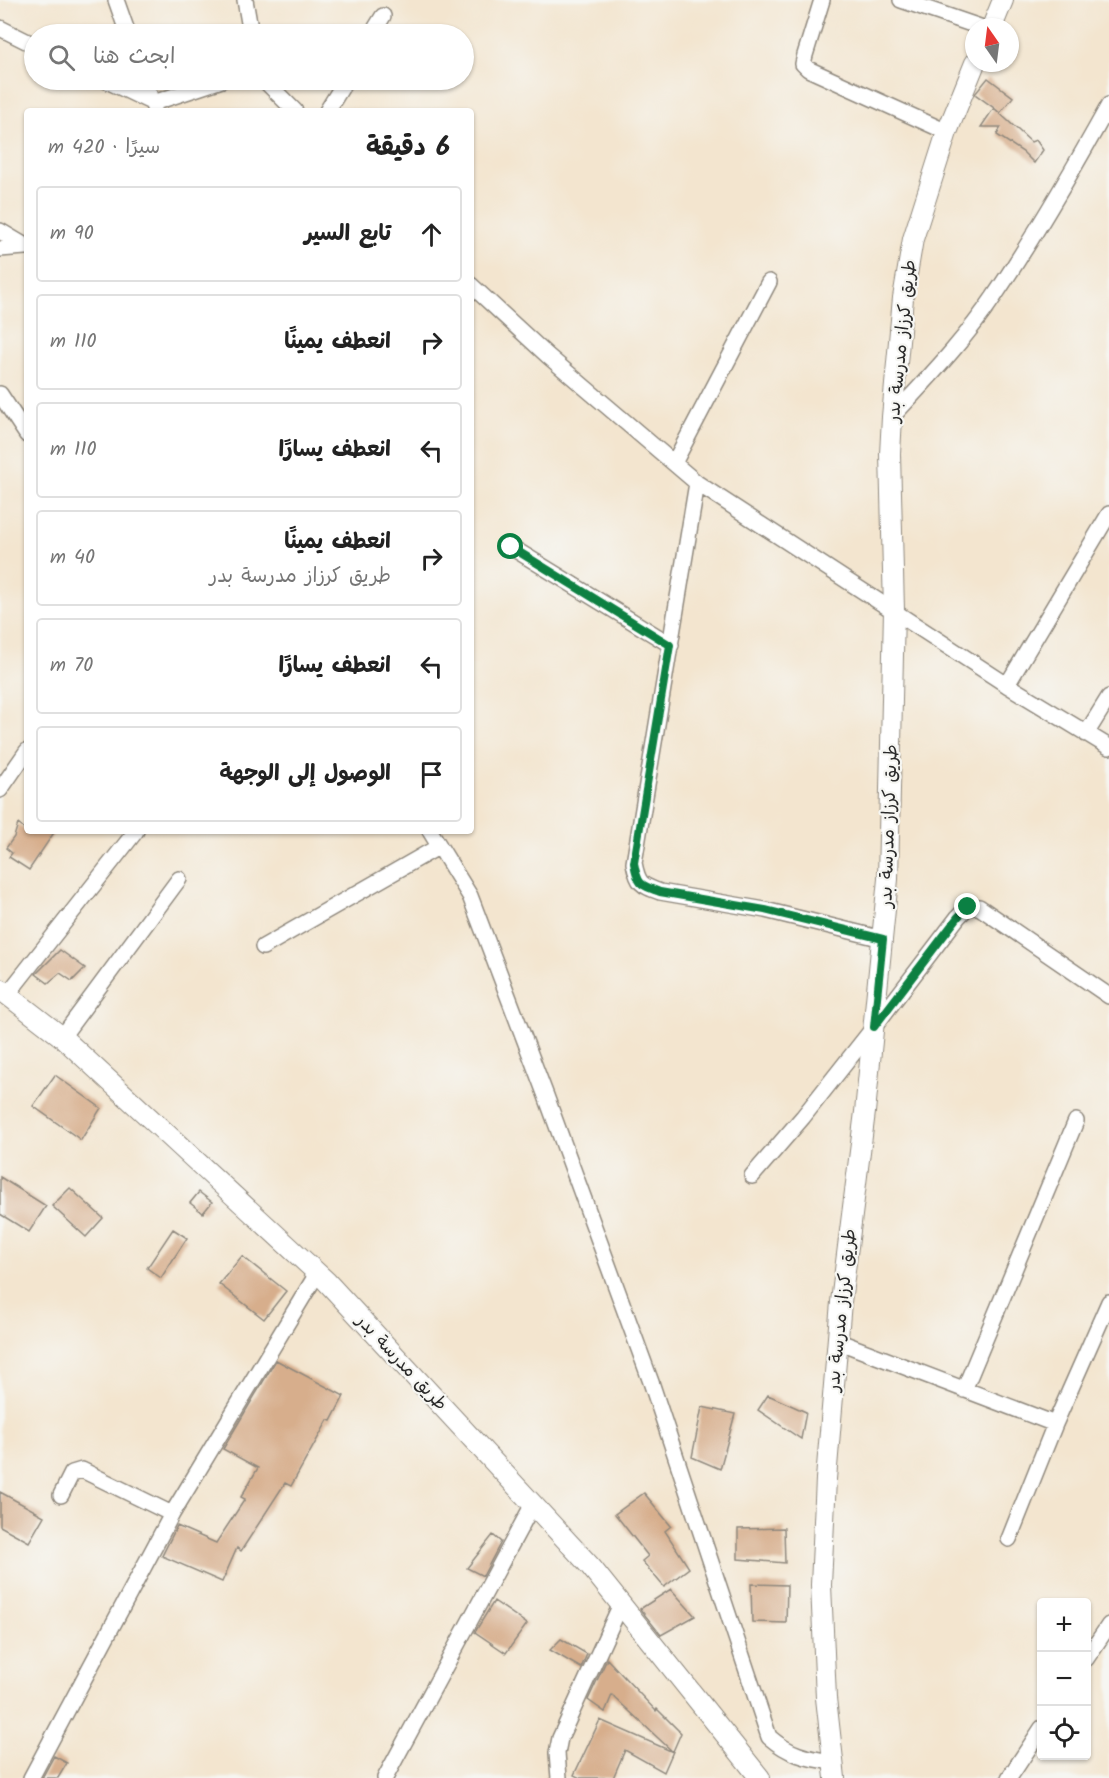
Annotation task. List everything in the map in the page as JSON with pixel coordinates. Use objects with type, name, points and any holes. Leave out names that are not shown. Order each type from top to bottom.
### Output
[{"type":"street","points":[[116,0],[124,24]]},
{"type":"street","points":[[245,0],[249,24]]},
{"type":"street","points":[[822,0],[803,64],[808,69],[947,132]]},
{"type":"street","points":[[901,0],[965,22]]},
{"type":"street","points":[[996,18],[1003,0]]},
{"type":"street","points":[[378,24],[383,16]]},
{"type":"street","points":[[0,28],[24,40]]},
{"type":"street","name":"طريق كرزاز مدرسة بدر","points":[[833,1770],[826,1698],[821,1585],[826,1479],[837,1341],[874,1027],[888,879],[894,610],[890,454],[892,417],[903,298],[913,239],[947,132],[971,72]]},
{"type":"street","points":[[123,90],[154,107]]},
{"type":"street","points":[[148,90],[154,107]]},
{"type":"street","points":[[154,107],[197,90]]},
{"type":"street","points":[[274,90],[292,108]]},
{"type":"street","points":[[329,108],[339,90]]},
{"type":"street","points":[[892,417],[941,365],[992,299],[1076,166],[1109,105]]},
{"type":"street","points":[[0,231],[24,246]]},
{"type":"street","points":[[0,249],[24,247]]},
{"type":"street","points":[[674,463],[769,282]]},
{"type":"street","points":[[474,288],[548,356],[697,483],[1007,685],[1109,747]]},
{"type":"street","points":[[0,394],[24,430]]},
{"type":"street","points":[[697,483],[634,863],[637,880],[660,892],[765,910],[883,939]]},
{"type":"street","points":[[1007,685],[1109,514]]},
{"type":"street","points":[[511,547],[670,645]]},
{"type":"street","points":[[1086,734],[1109,697]]},
{"type":"street","points":[[0,790],[24,755]]},
{"type":"street","points":[[4,992],[134,834]]},
{"type":"street","points":[[432,834],[470,896],[546,1096],[651,1382],[769,1737],[784,1749],[833,1770]]},
{"type":"street","points":[[263,947],[438,847]]},
{"type":"street","points":[[62,1037],[179,879]]},
{"type":"street","points":[[752,1176],[803,1117],[968,907],[979,907],[1109,996]]},
{"type":"street","name":"طريق مدرسة بدر","points":[[4,992],[62,1037],[318,1272],[591,1567],[760,1778]]},
{"type":"street","points":[[964,1390],[1076,1121]]},
{"type":"street","points":[[31,1778],[172,1514],[318,1272]]},
{"type":"street","points":[[1009,1539],[1055,1424],[1109,1302]]},
{"type":"street","points":[[837,1341],[1055,1424]]},
{"type":"street","points":[[61,1495],[72,1473],[82,1470],[172,1514]]},
{"type":"street","points":[[385,1778],[533,1504]]},
{"type":"street","points":[[559,1778],[557,1753],[560,1738],[621,1604]]},
{"type":"street","points":[[1091,1652],[1109,1625]]},
{"type":"street","points":[[1009,1778],[1037,1734]]},
{"type":"building","points":[[988,78],[1013,97],[1000,113],[975,94]]},
{"type":"building","points":[[994,108],[1031,142],[1036,140],[1043,150],[1034,163],[1023,152],[997,135],[1001,127],[981,127]]},
{"type":"building","points":[[18,824],[24,829],[24,834],[53,834],[29,870],[9,857],[12,853],[6,848],[14,837]]},
{"type":"building","points":[[60,950],[85,968],[72,981],[60,973],[48,983],[36,974]]},
{"type":"building","points":[[55,1075],[101,1108],[81,1140],[33,1106]]},
{"type":"building","points":[[0,1177],[46,1206],[29,1232],[0,1214]]},
{"type":"building","points":[[70,1188],[103,1218],[86,1237],[52,1206]]},
{"type":"building","points":[[199,1192],[212,1202],[203,1213],[190,1203]]},
{"type":"building","points":[[173,1229],[187,1238],[161,1278],[147,1268]]},
{"type":"building","points":[[242,1256],[286,1291],[264,1319],[219,1284]]},
{"type":"building","points":[[276,1360],[344,1396],[291,1486],[285,1483],[241,1551],[237,1548],[222,1582],[162,1556],[177,1526],[216,1543],[245,1499],[241,1497],[258,1468],[223,1449]]},
{"type":"building","points":[[768,1395],[806,1412],[801,1439],[758,1410]]},
{"type":"building","points":[[702,1407],[735,1414],[720,1469],[692,1457]]},
{"type":"building","points":[[0,1492],[44,1516],[29,1542],[0,1526]]},
{"type":"building","points":[[644,1493],[671,1526],[665,1531],[689,1568],[664,1587],[642,1561],[648,1556],[615,1514]]},
{"type":"building","points":[[784,1528],[785,1563],[738,1559],[738,1529]]},
{"type":"building","points":[[493,1535],[501,1542],[483,1576],[467,1568]]},
{"type":"building","points":[[751,1584],[787,1585],[786,1623],[752,1622]]},
{"type":"building","points":[[671,1589],[695,1616],[661,1635],[640,1609]]},
{"type":"building","points":[[494,1601],[527,1624],[506,1653],[475,1632]]},
{"type":"building","points":[[561,1639],[587,1654],[581,1668],[550,1650]]},
{"type":"building","points":[[607,1659],[656,1711],[657,1709],[681,1733],[673,1752],[612,1695],[605,1712],[588,1700]]},
{"type":"building","points":[[600,1720],[673,1752],[664,1772],[625,1750],[613,1778],[580,1778],[574,1775]]},
{"type":"building","points":[[54,1756],[67,1763],[58,1778],[42,1778]]},
{"type":"route","points":[[511,547],[670,645],[634,863],[637,880],[660,892],[765,910],[883,939],[874,1027],[968,907]]}]
